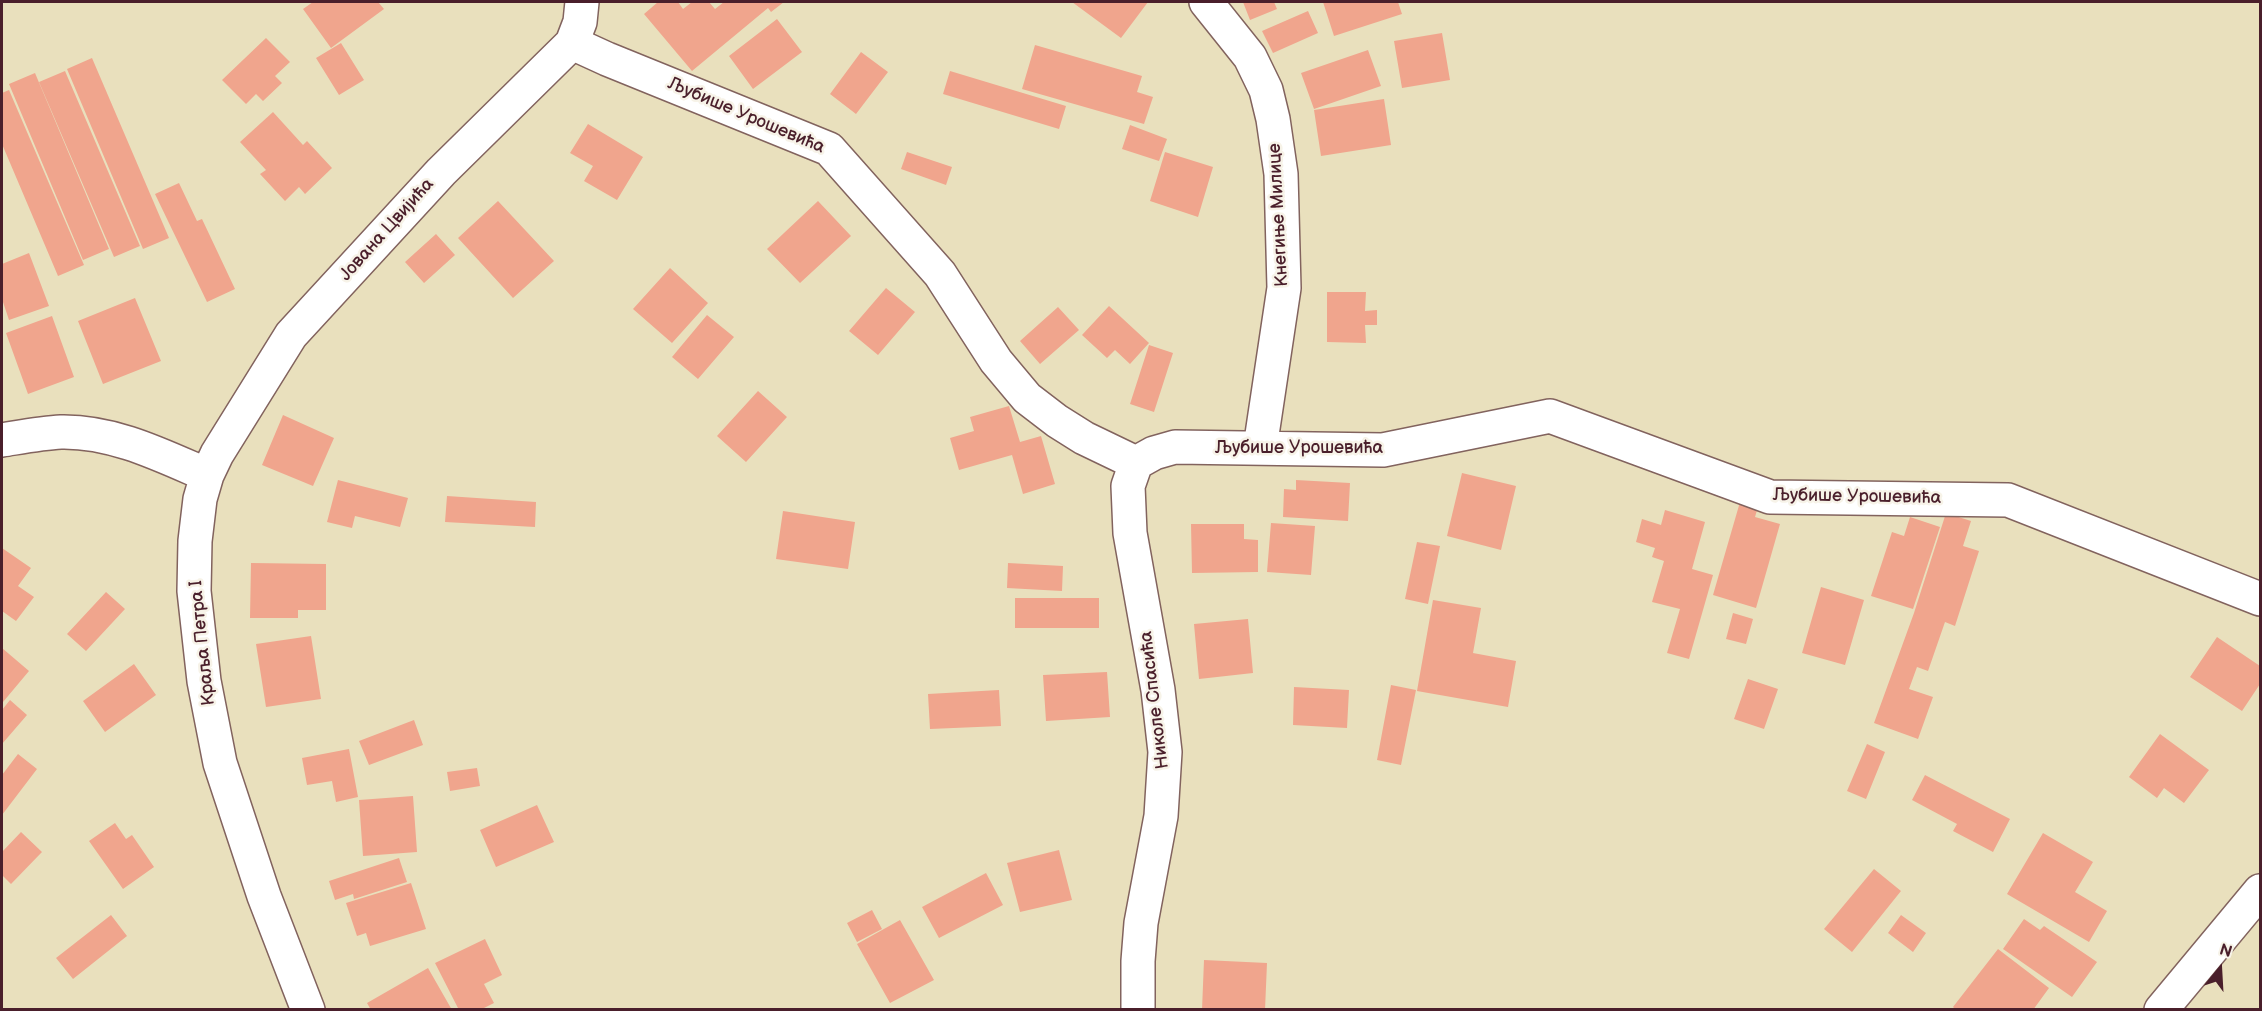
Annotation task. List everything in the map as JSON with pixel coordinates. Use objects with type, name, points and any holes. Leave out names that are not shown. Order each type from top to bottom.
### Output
[{"type":"street","name":"Јована Цвијића","points":[[207,475],[217,454],[291,335],[441,172],[572,44],[580,22],[582,2]]},
{"type":"street","name":"Кнегиње Милице","points":[[1206,2],[1250,57],[1266,90],[1281,174],[1284,288],[1260,448]]},
{"type":"street","name":"Љубише Урошевића","points":[[572,44],[829,149],[940,274],[996,361],[1027,398],[1084,438],[1136,463],[1154,453],[1175,447],[1383,450],[1550,416],[1770,497],[2008,500],[2260,599]]},
{"type":"street","points":[[2,440],[62,432],[113,438],[207,475]]},
{"type":"street","name":"Николе Спасића","points":[[1136,463],[1128,486],[1130,533],[1158,690],[1165,752],[1161,816],[1141,923],[1138,1010]]},
{"type":"street","name":"Краља Петра I","points":[[207,475],[200,500],[195,541],[194,591],[204,681],[220,763],[264,896],[308,1010]]},
{"type":"street","points":[[2161,1010],[2260,891]]},
{"type":"building","points":[[313,2],[378,2],[384,9],[331,48],[303,9]]},
{"type":"building","points":[[658,2],[678,2],[683,9],[692,2],[709,2],[715,9],[724,2],[784,2],[771,12],[768,8],[692,71],[644,14]]},
{"type":"building","points":[[1072,2],[1148,2],[1121,38]]},
{"type":"building","points":[[1243,2],[1274,2],[1277,9],[1250,20]]},
{"type":"building","points":[[1323,2],[1398,2],[1402,14],[1334,36]]},
{"type":"building","points":[[1308,11],[1318,33],[1273,53],[1262,31]]},
{"type":"building","points":[[777,19],[802,52],[753,89],[729,56]]},
{"type":"building","points":[[1442,33],[1450,80],[1402,88],[1394,41]]},
{"type":"building","points":[[266,38],[290,62],[275,76],[282,83],[263,101],[256,94],[246,104],[222,80]]},
{"type":"building","points":[[341,43],[364,80],[339,95],[316,58]]},
{"type":"building","points":[[1035,45],[1142,76],[1137,92],[1153,97],[1144,124],[1022,89]]},
{"type":"building","points":[[1368,50],[1381,86],[1314,109],[1301,73]]},
{"type":"building","points":[[861,52],[888,72],[856,114],[830,94]]},
{"type":"building","points":[[92,58],[169,238],[143,249],[67,69]]},
{"type":"building","points":[[65,71],[140,246],[114,257],[39,82]]},
{"type":"building","points":[[950,71],[1066,106],[1059,129],[943,94]]},
{"type":"building","points":[[35,73],[109,249],[83,260],[9,84]]},
{"type":"building","points":[[9,90],[84,265],[58,276],[2,144],[2,93]]},
{"type":"building","points":[[1384,99],[1391,145],[1321,156],[1314,110]]},
{"type":"building","points":[[273,112],[303,145],[307,141],[332,168],[305,194],[299,187],[285,201],[260,174],[266,170],[240,142]]},
{"type":"building","points":[[588,124],[643,157],[617,200],[584,181],[593,166],[570,153]]},
{"type":"building","points":[[1130,125],[1167,139],[1159,161],[1122,149]]},
{"type":"building","points":[[907,152],[952,167],[946,185],[901,169]]},
{"type":"building","points":[[1165,152],[1213,167],[1198,217],[1150,201]]},
{"type":"building","points":[[179,183],[197,221],[202,219],[235,289],[207,302],[155,194]]},
{"type":"building","points":[[498,201],[554,261],[513,298],[458,238]]},
{"type":"building","points":[[818,201],[851,236],[800,283],[767,249]]},
{"type":"building","points":[[436,234],[455,255],[424,283],[405,262]]},
{"type":"building","points":[[29,253],[49,306],[9,320],[2,299],[2,264]]},
{"type":"building","points":[[670,268],[708,303],[672,343],[633,309]]},
{"type":"building","points":[[886,288],[915,312],[878,355],[849,331]]},
{"type":"building","points":[[1327,292],[1366,292],[1365,311],[1377,310],[1377,325],[1365,325],[1366,343],[1327,342]]},
{"type":"building","points":[[135,298],[161,361],[103,384],[78,321]]},
{"type":"building","points":[[1109,306],[1149,343],[1130,364],[1115,350],[1107,358],[1082,335]]},
{"type":"building","points":[[1058,307],[1079,330],[1040,364],[1020,341]]},
{"type":"building","points":[[707,315],[734,337],[698,379],[672,357]]},
{"type":"building","points":[[52,316],[74,377],[28,394],[6,333]]},
{"type":"building","points":[[1149,345],[1173,353],[1154,412],[1130,404]]},
{"type":"building","points":[[758,391],[787,417],[746,462],[717,436]]},
{"type":"building","points":[[1009,406],[1020,442],[1041,436],[1055,484],[1023,494],[1012,455],[959,470],[950,438],[974,431],[970,417]]},
{"type":"building","points":[[283,415],[334,438],[313,486],[262,465]]},
{"type":"building","points":[[1462,473],[1516,486],[1501,550],[1447,536]]},
{"type":"building","points":[[338,480],[408,498],[400,527],[355,516],[352,528],[327,522]]},
{"type":"building","points":[[1296,480],[1350,483],[1348,521],[1283,517],[1284,489],[1296,490]]},
{"type":"building","points":[[447,496],[536,502],[535,527],[445,522]]},
{"type":"building","points":[[1740,502],[1758,507],[1755,517],[1780,524],[1756,608],[1713,595]]},
{"type":"building","points":[[1665,510],[1705,522],[1692,569],[1713,575],[1689,659],[1667,653],[1680,609],[1652,602],[1664,561],[1652,557],[1655,548],[1636,542],[1642,519],[1661,525]]},
{"type":"building","points":[[783,511],[855,522],[848,569],[776,559]]},
{"type":"building","points":[[1946,513],[1971,521],[1963,546],[1979,551],[1955,626],[1945,622],[1928,671],[1917,667],[1909,689],[1933,697],[1918,739],[1874,723],[1914,613]]},
{"type":"building","points":[[1910,517],[1940,527],[1913,609],[1871,596],[1892,532],[1904,536]]},
{"type":"building","points":[[1271,523],[1315,526],[1311,575],[1267,572]]},
{"type":"building","points":[[1191,524],[1244,524],[1244,539],[1258,540],[1258,572],[1192,573]]},
{"type":"building","points":[[1417,542],[1440,546],[1428,604],[1405,599]]},
{"type":"building","points":[[2,548],[31,568],[18,586],[34,597],[16,621],[2,611]]},
{"type":"building","points":[[251,563],[326,564],[326,610],[298,610],[298,618],[250,618]]},
{"type":"building","points":[[1008,563],[1063,566],[1062,591],[1007,588]]},
{"type":"building","points":[[1821,587],[1864,600],[1845,665],[1802,653]]},
{"type":"building","points":[[106,592],[125,609],[86,651],[67,634]]},
{"type":"building","points":[[1015,598],[1099,598],[1099,628],[1015,628]]},
{"type":"building","points":[[1433,600],[1481,608],[1473,653],[1516,661],[1508,707],[1417,691]]},
{"type":"building","points":[[1733,613],[1753,619],[1746,644],[1726,639]]},
{"type":"building","points":[[1248,619],[1253,673],[1199,679],[1194,624]]},
{"type":"building","points":[[311,636],[321,699],[266,707],[256,644]]},
{"type":"building","points":[[2217,637],[2260,666],[2260,684],[2242,711],[2190,677]]},
{"type":"building","points":[[2,648],[29,671],[3,702],[2,701]]},
{"type":"building","points":[[134,664],[156,695],[105,732],[83,701]]},
{"type":"building","points":[[1107,672],[1110,717],[1046,721],[1043,675]]},
{"type":"building","points":[[1748,679],[1778,689],[1764,729],[1734,719]]},
{"type":"building","points":[[1391,685],[1416,690],[1401,765],[1377,760]]},
{"type":"building","points":[[1294,687],[1349,690],[1347,728],[1293,725]]},
{"type":"building","points":[[999,690],[1001,726],[930,729],[928,694]]},
{"type":"building","points":[[10,700],[27,715],[2,744],[2,710]]},
{"type":"building","points":[[414,720],[423,745],[369,765],[359,741]]},
{"type":"building","points":[[2160,734],[2209,770],[2184,803],[2164,788],[2157,798],[2129,777]]},
{"type":"building","points":[[1867,744],[1885,752],[1866,799],[1847,791]]},
{"type":"building","points":[[349,749],[358,797],[336,802],[332,781],[307,785],[302,758]]},
{"type":"building","points":[[18,754],[37,769],[2,815],[2,775]]},
{"type":"building","points":[[477,768],[480,786],[450,791],[447,772]]},
{"type":"building","points":[[1925,775],[2010,819],[1993,852],[1953,831],[1957,824],[1912,800]]},
{"type":"building","points":[[413,796],[417,852],[363,856],[359,800]]},
{"type":"building","points":[[537,805],[554,842],[496,867],[480,830]]},
{"type":"building","points":[[115,823],[126,839],[132,835],[154,867],[123,889],[89,841]]},
{"type":"building","points":[[21,832],[42,852],[11,884],[2,875],[2,852]]},
{"type":"building","points":[[2043,833],[2093,862],[2075,892],[2107,911],[2089,942],[2007,894]]},
{"type":"building","points":[[1059,850],[1072,900],[1020,912],[1007,863]]},
{"type":"building","points":[[399,858],[407,882],[354,899],[353,894],[335,900],[329,881]]},
{"type":"building","points":[[1874,869],[1901,891],[1852,952],[1824,929]]},
{"type":"building","points":[[986,873],[1003,905],[939,938],[922,907]]},
{"type":"building","points":[[411,883],[426,929],[370,946],[366,933],[357,936],[346,903]]},
{"type":"building","points":[[872,910],[882,929],[857,942],[847,923]]},
{"type":"building","points":[[111,915],[127,936],[73,979],[56,958]]},
{"type":"building","points":[[1901,915],[1926,933],[1913,952],[1888,933]]},
{"type":"building","points":[[2024,919],[2040,930],[2044,926],[2097,962],[2072,997],[2003,949]]},
{"type":"building","points":[[900,920],[934,980],[890,1003],[857,944]]},
{"type":"building","points":[[485,939],[502,975],[484,984],[494,1003],[480,1010],[459,1010],[435,963]]},
{"type":"building","points":[[1998,949],[2049,988],[2033,1010],[1956,1010],[1953,1007]]},
{"type":"building","points":[[1204,960],[1267,963],[1265,1010],[1202,1010]]},
{"type":"building","points":[[428,968],[452,1010],[371,1010],[367,1003]]}]
